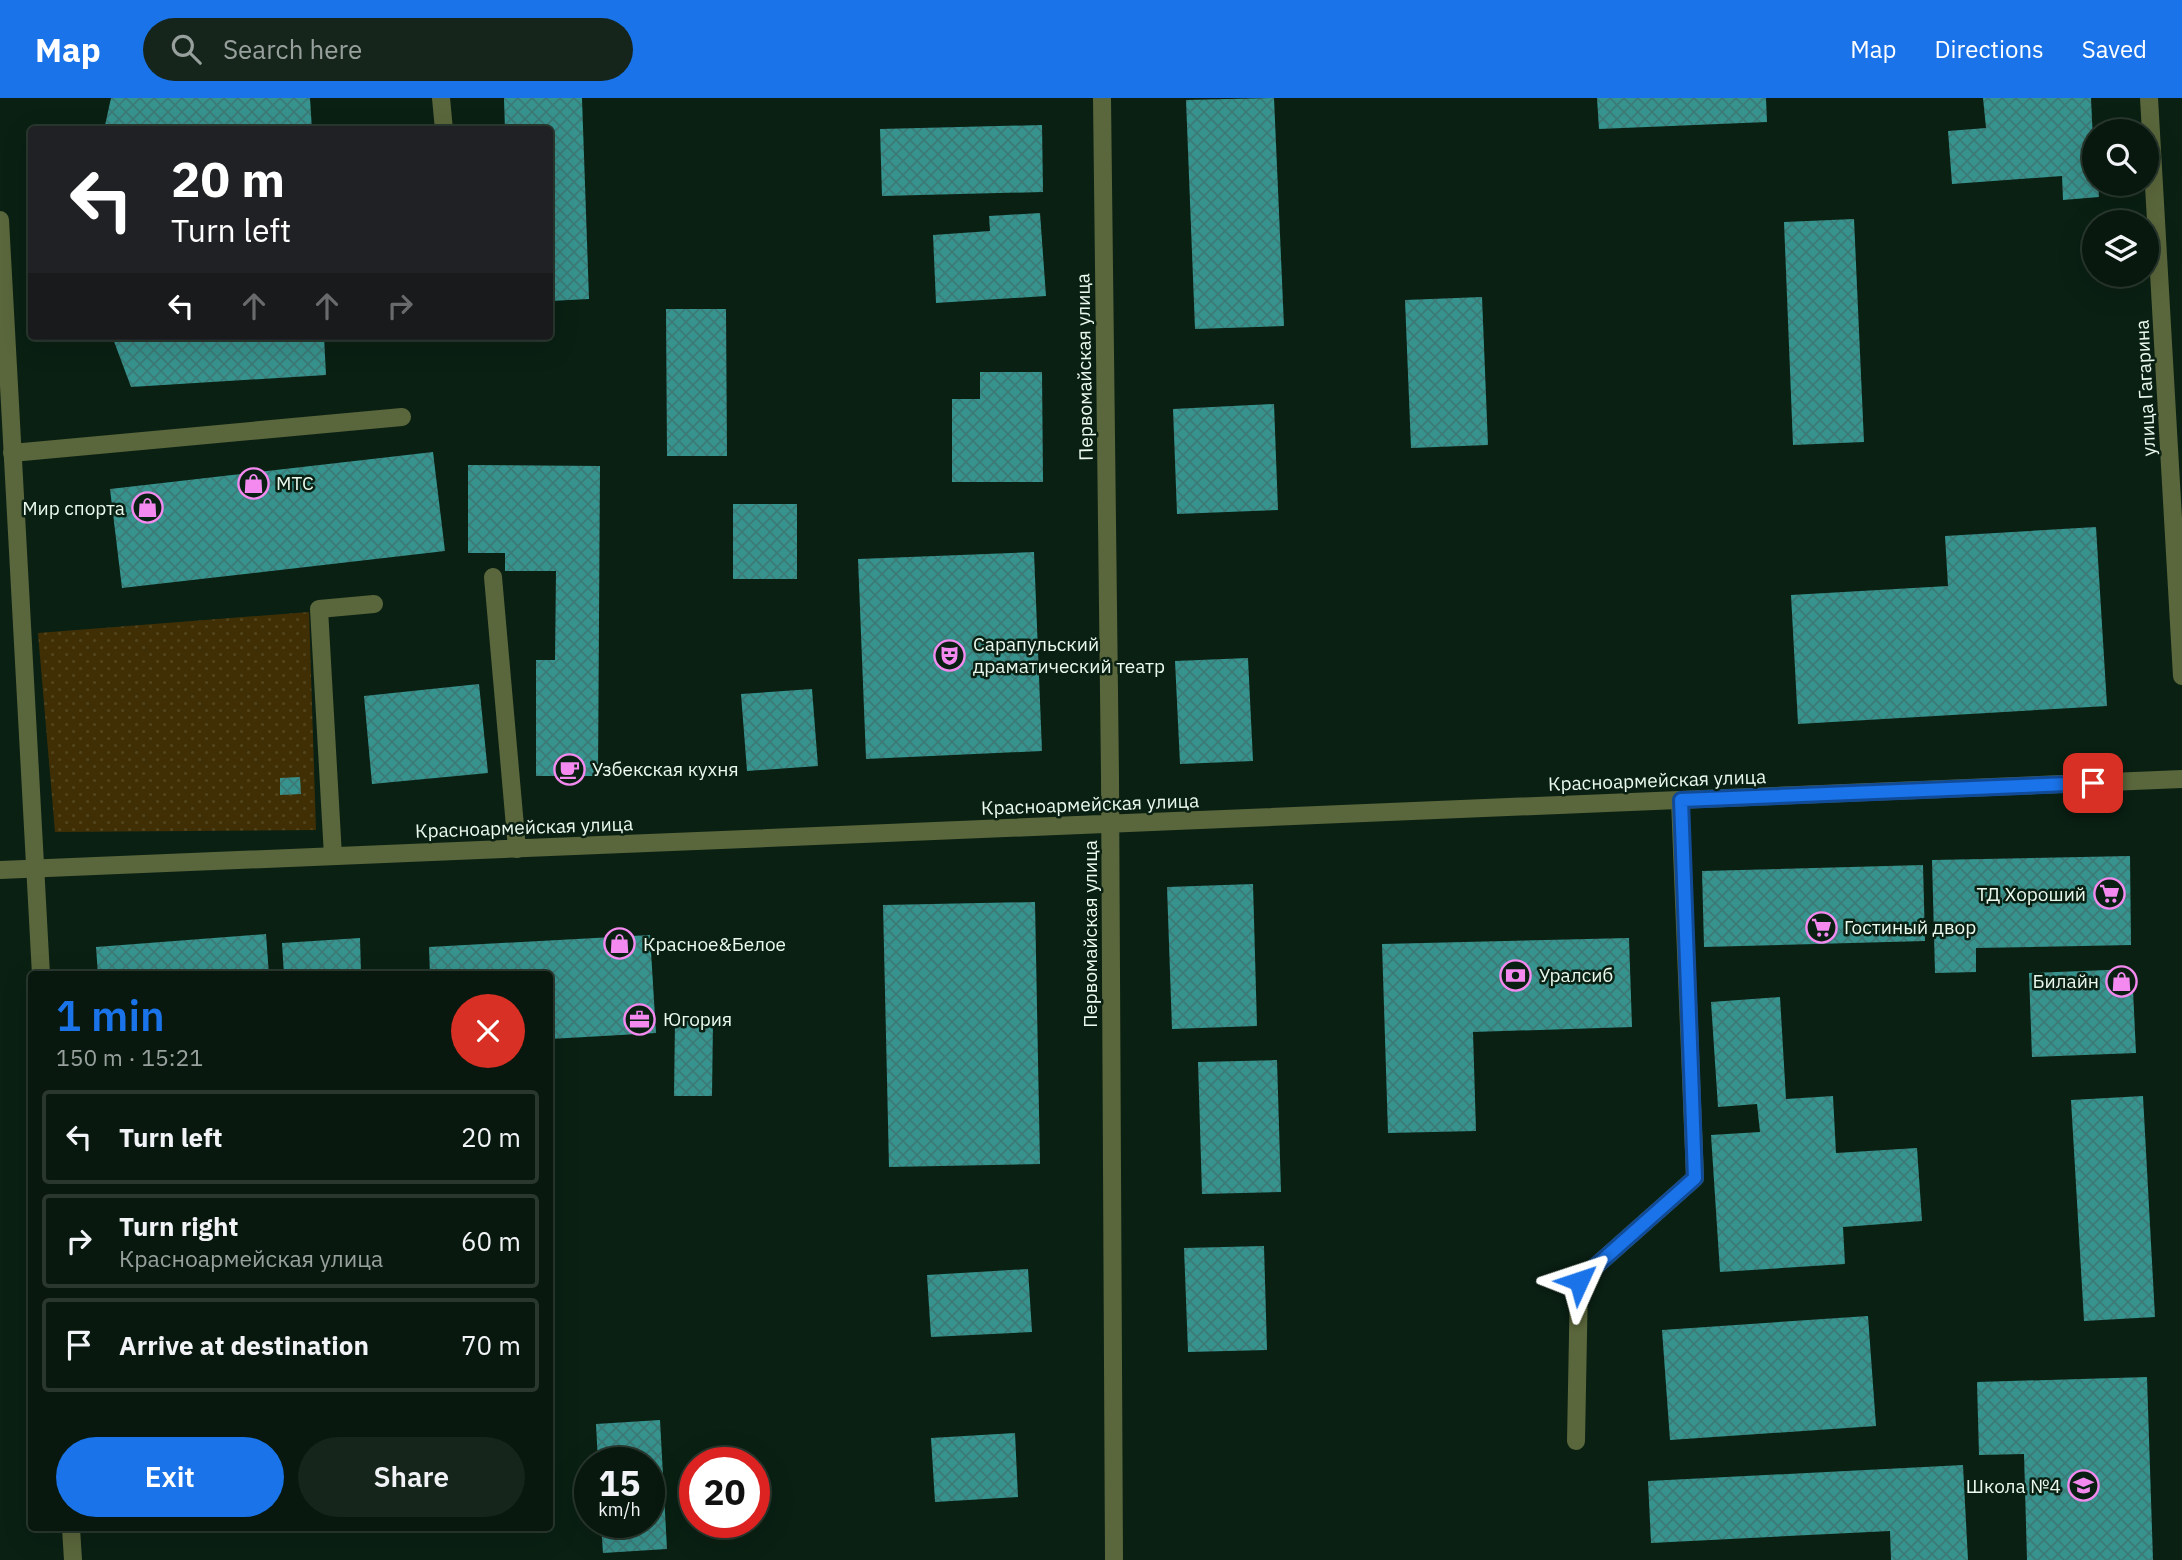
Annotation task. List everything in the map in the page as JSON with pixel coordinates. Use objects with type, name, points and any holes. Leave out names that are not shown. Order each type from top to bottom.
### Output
[{"type":"street","points":[[441,98],[444,126]]},
{"type":"street","name":"Первомайская улица","points":[[1102,98],[1114,1560]]},
{"type":"street","name":"улица Гагарина","points":[[2149,98],[2182,676]]},
{"type":"street","points":[[0,220],[41,971]]},
{"type":"street","points":[[12,453],[402,417]]},
{"type":"street","points":[[493,576],[517,849]]},
{"type":"street","points":[[332,856],[318,609],[374,604]]},
{"type":"street","name":"Красноармейская улица","points":[[0,870],[2182,779]]},
{"type":"street","points":[[1576,1441],[1579,1281],[1695,1178],[1681,800]]},
{"type":"street","points":[[71,1531],[73,1560]]},
{"type":"shaded area","points":[[309,612],[316,830],[55,832],[38,633]]},
{"type":"building","points":[[111,98],[310,98],[312,126],[105,126]]},
{"type":"building","points":[[504,98],[582,98],[589,299],[553,301],[553,126],[505,126]]},
{"type":"building","points":[[1274,98],[1284,326],[1195,329],[1186,100]]},
{"type":"building","points":[[1597,98],[1766,98],[1767,122],[1599,129]]},
{"type":"building","points":[[1983,98],[2091,98],[2092,119],[2082,119],[2082,196],[2099,197],[2063,200],[2062,176],[1952,184],[1948,131],[1986,128]]},
{"type":"building","points":[[1042,125],[1043,192],[882,196],[880,129]]},
{"type":"building","points":[[1040,213],[1046,296],[936,303],[933,235],[990,231],[989,216]]},
{"type":"building","points":[[1854,219],[1864,442],[1793,445],[1784,222]]},
{"type":"building","points":[[1482,297],[1488,445],[1411,448],[1405,300]]},
{"type":"building","points":[[666,309],[726,309],[727,456],[667,456]]},
{"type":"building","points":[[113,340],[324,340],[326,375],[131,387]]},
{"type":"building","points":[[980,372],[1042,372],[1043,482],[952,482],[952,399],[980,399]]},
{"type":"building","points":[[1274,404],[1278,510],[1177,514],[1173,409]]},
{"type":"building","points":[[433,452],[445,551],[122,588],[110,489]]},
{"type":"building","points":[[468,465],[600,466],[598,776],[536,776],[536,660],[555,660],[556,571],[505,571],[505,553],[468,553]]},
{"type":"building","points":[[733,504],[797,504],[797,579],[733,579]]},
{"type":"building","points":[[2096,527],[2107,706],[1798,724],[1791,595],[1948,586],[1945,536]]},
{"type":"building","name":"Сарапульский драматический театр","points":[[1034,552],[1042,751],[866,759],[858,559]]},
{"type":"building","points":[[1248,658],[1253,761],[1180,764],[1175,661]]},
{"type":"building","points":[[479,684],[488,773],[372,784],[364,696]]},
{"type":"building","points":[[812,689],[818,766],[747,771],[741,694]]},
{"type":"building","points":[[300,777],[301,794],[280,795],[280,778]]},
{"type":"building","points":[[2130,856],[2131,945],[1976,948],[1976,972],[1935,973],[1932,860]]},
{"type":"building","points":[[1923,865],[1925,941],[1704,947],[1702,871]]},
{"type":"building","points":[[1253,884],[1257,1026],[1172,1029],[1167,887]]},
{"type":"building","points":[[1035,902],[1040,1164],[889,1167],[883,905]]},
{"type":"building","points":[[266,934],[269,971],[98,971],[96,947]]},
{"type":"building","points":[[650,935],[656,1033],[553,1039],[553,971],[430,971],[429,947]]},
{"type":"building","points":[[360,938],[361,971],[284,971],[282,943]]},
{"type":"building","points":[[1629,938],[1632,1027],[1473,1032],[1476,1131],[1388,1133],[1382,944]]},
{"type":"building","points":[[2132,969],[2136,1053],[2032,1057],[2029,973]]},
{"type":"building","points":[[1780,997],[1786,1099],[1833,1096],[1836,1153],[1917,1148],[1922,1221],[1843,1227],[1845,1264],[1720,1272],[1711,1135],[1760,1132],[1757,1104],[1718,1107],[1711,1002]]},
{"type":"building","points":[[675,1021],[713,1021],[712,1096],[674,1096]]},
{"type":"building","points":[[1277,1060],[1281,1192],[1202,1194],[1198,1062]]},
{"type":"building","points":[[2143,1096],[2155,1317],[2084,1321],[2071,1100]]},
{"type":"building","points":[[1264,1246],[1267,1350],[1188,1352],[1184,1248]]},
{"type":"building","points":[[1028,1269],[1032,1332],[931,1337],[927,1275]]},
{"type":"building","points":[[1868,1316],[1876,1426],[1670,1440],[1662,1330]]},
{"type":"building","name":"Школа №4","points":[[2147,1377],[2153,1560],[2027,1560],[2024,1454],[1979,1455],[1977,1382]]},
{"type":"building","points":[[660,1420],[661,1447],[597,1447],[596,1424]]},
{"type":"building","points":[[1015,1433],[1018,1497],[935,1502],[931,1438]]},
{"type":"building","points":[[1963,1465],[1968,1560],[1891,1560],[1890,1531],[1651,1543],[1648,1481]]},
{"type":"building","points":[[665,1512],[667,1549],[603,1553],[602,1538],[665,1538]]},
{"type":"place","name":"МТС","points":[[253,483]]},
{"type":"place","name":"Мир спорта","points":[[148,508]]},
{"type":"place","name":"Сарапульский драматический театр","points":[[950,655]]},
{"type":"place","name":"Узбекская кухня","points":[[569,769]]},
{"type":"place","name":"ТД Хороший","points":[[2109,894]]},
{"type":"place","name":"Гостиный двор","points":[[1821,927]]},
{"type":"place","name":"Красное&Белое","points":[[620,944]]},
{"type":"place","name":"Уралсиб","points":[[1516,975]]},
{"type":"place","name":"Билайн","points":[[2122,981]]},
{"type":"place","name":"Югория","points":[[640,1019]]},
{"type":"place","name":"Школа №4","points":[[2084,1486]]},
{"type":"route","points":[[1579,1281],[1695,1178],[1681,800],[2093,783]]}]
